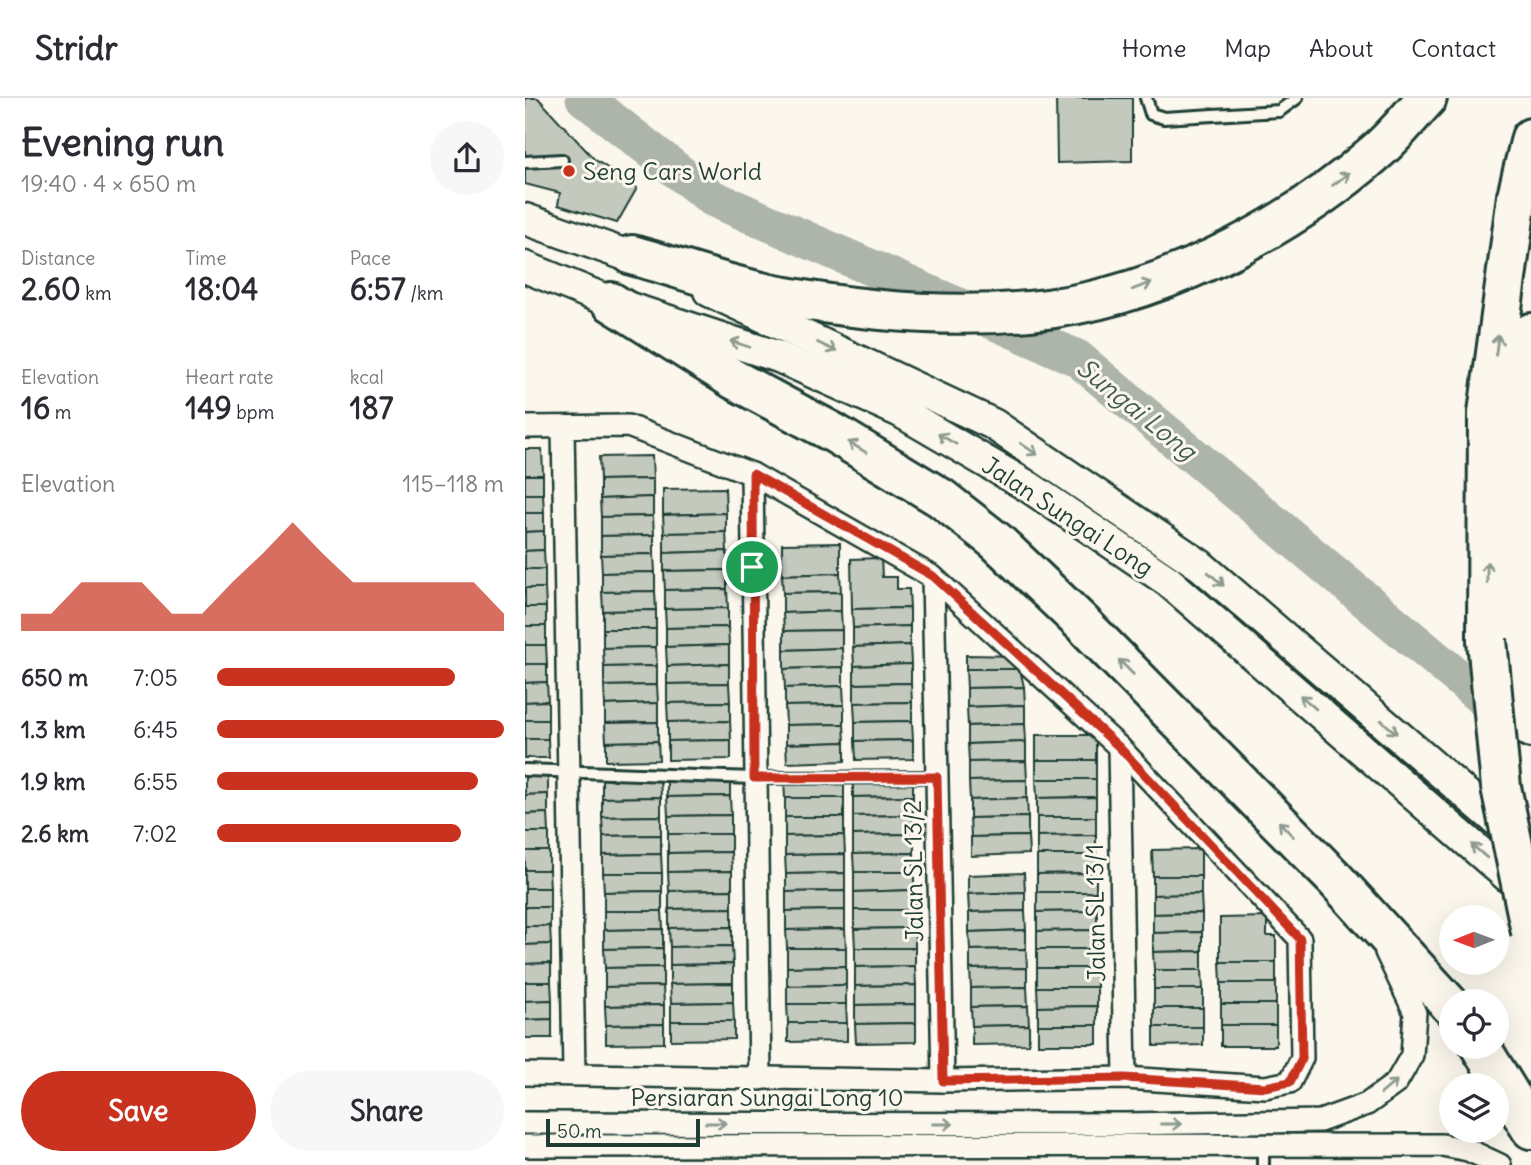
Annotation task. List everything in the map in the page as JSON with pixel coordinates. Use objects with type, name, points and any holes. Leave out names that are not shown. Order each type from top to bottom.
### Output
[{"type":"highway","points":[[632,255],[783,297],[863,308],[957,313],[1029,311],[1076,304],[1128,291],[1212,258],[1296,214],[1377,152],[1427,98]]},
{"type":"highway","points":[[1531,138],[1517,196],[1487,413],[1502,646],[1531,728]]},
{"type":"highway","points":[[611,302],[733,379],[834,433],[941,498],[996,541],[1081,622],[1334,878],[1439,993]]},
{"type":"highway","points":[[1531,334],[1516,426],[1502,646],[1501,787],[1531,932]]},
{"type":"highway","points":[[1487,1059],[1531,1129]]},
{"type":"street","name":"Jalan Sungai Long","points":[[525,219],[632,255],[993,424],[1200,565],[1531,850]]},
{"type":"street","name":"Jalan Sungai Long","points":[[525,267],[611,302],[779,357],[899,411],[1029,487],[1168,581],[1531,896]]},
{"type":"street","points":[[525,427],[628,426],[753,474],[933,576],[1119,747],[1300,939],[1302,1058],[1290,1082],[1265,1087],[1125,1078],[943,1081],[525,1074]]},
{"type":"street","points":[[563,427],[574,1073]]},
{"type":"street","points":[[753,474],[754,778],[760,1079]]},
{"type":"street","name":"Jalan SL 13/2","points":[[933,576],[943,1081]]},
{"type":"street","name":"Jalan SL 13/1","points":[[1119,747],[1125,1078]]},
{"type":"street","name":"Persiaran Sungai Long 10","points":[[525,1123],[1125,1124],[1320,1121],[1367,1104],[1396,1083],[1412,1055],[1415,1013],[1390,957],[1334,878]]},
{"type":"street","points":[[1125,1124],[1125,1156]]},
{"type":"street","name":"Persiaran Sungai Long 10","points":[[525,1146],[1263,1156],[1441,1145],[1468,1150],[1500,1165]]},
{"type":"lane","points":[[1146,98],[1151,114],[1164,118],[1279,111],[1297,98]]},
{"type":"lane","points":[[525,162],[562,160]]},
{"type":"lane","points":[[525,770],[754,778],[937,777]]},
{"type":"building","name":"Seng Cars World","points":[[525,98],[538,98],[594,159],[637,188],[617,223],[558,205],[560,193],[525,184]]},
{"type":"building","points":[[1056,98],[1132,98],[1132,161],[1057,163]]},
{"type":"building","points":[[525,449],[542,449],[543,475],[525,475]]},
{"type":"building","points":[[652,456],[653,479],[600,480],[599,457]]},
{"type":"building","points":[[525,475],[543,475],[543,494],[525,494]]},
{"type":"building","points":[[653,479],[653,497],[600,499],[600,480]]},
{"type":"building","points":[[725,488],[726,513],[663,515],[663,489]]},
{"type":"building","points":[[525,494],[543,494],[544,513],[525,513]]},
{"type":"building","points":[[653,497],[653,516],[601,517],[600,499]]},
{"type":"building","points":[[525,513],[544,513],[544,531],[525,532]]},
{"type":"building","points":[[726,513],[726,532],[664,533],[663,515]]},
{"type":"building","points":[[653,516],[654,535],[601,536],[601,517]]},
{"type":"building","points":[[544,531],[544,550],[525,551],[525,532]]},
{"type":"building","points":[[726,532],[727,551],[664,553],[664,533]]},
{"type":"building","points":[[654,535],[654,554],[601,555],[601,536]]},
{"type":"building","points":[[840,543],[840,573],[782,575],[782,544]]},
{"type":"building","points":[[544,550],[545,569],[525,569],[525,551]]},
{"type":"building","points":[[727,551],[727,570],[664,571],[664,553]]},
{"type":"building","points":[[654,554],[655,572],[602,573],[601,555]]},
{"type":"building","points":[[881,558],[882,577],[897,577],[897,589],[909,589],[910,608],[852,609],[851,559]]},
{"type":"building","points":[[525,569],[545,569],[545,588],[525,588]]},
{"type":"building","points":[[727,570],[727,589],[665,590],[664,571]]},
{"type":"building","points":[[655,572],[655,591],[602,592],[602,573]]},
{"type":"building","points":[[840,573],[841,592],[783,593],[782,575]]},
{"type":"building","points":[[525,588],[545,588],[546,607],[525,607]]},
{"type":"building","points":[[727,589],[728,608],[665,609],[665,590]]},
{"type":"building","points":[[655,591],[656,610],[603,611],[602,592]]},
{"type":"building","points":[[841,592],[841,611],[783,613],[783,593]]},
{"type":"building","points":[[525,607],[546,607],[546,626],[525,626]]},
{"type":"building","points":[[728,608],[728,627],[666,628],[665,609]]},
{"type":"building","points":[[910,608],[910,626],[853,628],[852,609]]},
{"type":"building","points":[[656,610],[656,629],[603,629],[603,611]]},
{"type":"building","points":[[841,611],[842,630],[784,631],[783,613]]},
{"type":"building","points":[[525,626],[546,626],[546,645],[525,645]]},
{"type":"building","points":[[910,626],[910,645],[853,647],[853,628]]},
{"type":"building","points":[[728,627],[729,645],[666,647],[666,628]]},
{"type":"building","points":[[603,629],[656,629],[656,647],[603,648]]},
{"type":"building","points":[[842,630],[842,648],[784,650],[784,631]]},
{"type":"building","points":[[525,645],[546,645],[547,664],[525,664]]},
{"type":"building","points":[[729,645],[729,664],[667,666],[666,647]]},
{"type":"building","points":[[910,645],[911,664],[854,666],[853,647]]},
{"type":"building","points":[[656,647],[657,666],[604,667],[603,648]]},
{"type":"building","points":[[842,648],[843,667],[784,669],[784,650]]},
{"type":"building","points":[[966,655],[1019,656],[1020,669],[966,669]]},
{"type":"building","points":[[525,664],[547,664],[547,682],[525,683]]},
{"type":"building","points":[[729,664],[729,683],[667,684],[667,666]]},
{"type":"building","points":[[911,664],[911,683],[854,684],[854,666]]},
{"type":"building","points":[[657,666],[657,685],[604,686],[604,667]]},
{"type":"building","points":[[843,667],[843,686],[785,688],[784,669]]},
{"type":"building","points":[[966,669],[1020,669],[1024,687],[967,688]]},
{"type":"building","points":[[547,682],[548,701],[525,702],[525,683]]},
{"type":"building","points":[[729,683],[730,702],[667,703],[667,684]]},
{"type":"building","points":[[911,683],[912,702],[854,703],[854,684]]},
{"type":"building","points":[[657,685],[658,703],[605,705],[604,686]]},
{"type":"building","points":[[843,686],[844,705],[785,706],[785,688]]},
{"type":"building","points":[[1024,687],[1025,705],[967,707],[967,688]]},
{"type":"building","points":[[548,701],[548,720],[525,720],[525,702]]},
{"type":"building","points":[[730,702],[730,721],[668,722],[667,703]]},
{"type":"building","points":[[912,702],[912,721],[855,722],[854,703]]},
{"type":"building","points":[[658,703],[658,722],[605,723],[605,705]]},
{"type":"building","points":[[844,705],[844,724],[786,725],[785,706]]},
{"type":"building","points":[[1025,705],[1025,724],[968,726],[967,707]]},
{"type":"building","points":[[525,720],[548,720],[548,739],[525,739]]},
{"type":"building","points":[[730,721],[731,740],[668,741],[668,722]]},
{"type":"building","points":[[912,721],[913,740],[855,741],[855,722]]},
{"type":"building","points":[[658,722],[658,741],[606,742],[605,723]]},
{"type":"building","points":[[844,724],[845,742],[786,744],[786,725]]},
{"type":"building","points":[[1025,724],[1026,742],[968,744],[968,726]]},
{"type":"building","points":[[1036,735],[1096,735],[1096,760],[1036,760]]},
{"type":"building","points":[[525,739],[548,739],[549,758],[525,758]]},
{"type":"building","points":[[731,740],[731,759],[668,760],[668,741]]},
{"type":"building","points":[[913,740],[913,759],[856,760],[855,741]]},
{"type":"building","points":[[658,741],[659,760],[606,761],[606,742]]},
{"type":"building","points":[[845,742],[845,761],[787,763],[786,744]]},
{"type":"building","points":[[1026,742],[1026,761],[969,762],[968,744]]},
{"type":"building","points":[[1036,760],[1096,760],[1096,779],[1036,779]]},
{"type":"building","points":[[1026,761],[1027,780],[969,781],[969,762]]},
{"type":"building","points":[[525,776],[548,776],[548,794],[525,795]]},
{"type":"building","points":[[730,777],[730,796],[667,797],[667,778]]},
{"type":"building","points":[[660,778],[661,797],[602,798],[602,779]]},
{"type":"building","points":[[853,778],[913,778],[913,796],[853,797]]},
{"type":"building","points":[[844,779],[844,798],[785,798],[784,780]]},
{"type":"building","points":[[1036,779],[1096,779],[1096,797],[1037,798]]},
{"type":"building","points":[[1027,780],[1027,798],[970,800],[969,781]]},
{"type":"building","points":[[548,794],[548,813],[525,814],[525,795]]},
{"type":"building","points":[[730,796],[731,815],[668,816],[667,797]]},
{"type":"building","points":[[913,796],[913,815],[853,816],[853,797]]},
{"type":"building","points":[[661,797],[661,816],[602,817],[602,798]]},
{"type":"building","points":[[1096,797],[1096,817],[1037,817],[1037,798]]},
{"type":"building","points":[[785,798],[844,798],[844,817],[785,817]]},
{"type":"building","points":[[1027,798],[1028,817],[970,818],[970,800]]},
{"type":"building","points":[[548,813],[549,832],[525,832],[525,814]]},
{"type":"building","points":[[731,815],[731,834],[668,834],[668,816]]},
{"type":"building","points":[[913,815],[914,834],[853,835],[853,816]]},
{"type":"building","points":[[661,816],[661,835],[603,836],[602,817]]},
{"type":"building","points":[[785,817],[844,817],[844,835],[785,836]]},
{"type":"building","points":[[1028,817],[1028,836],[971,837],[970,818]]},
{"type":"building","points":[[1037,817],[1096,817],[1096,835],[1037,836]]},
{"type":"building","points":[[525,832],[549,832],[549,851],[525,851]]},
{"type":"building","points":[[668,834],[731,834],[731,852],[668,853]]},
{"type":"building","points":[[914,834],[914,853],[853,854],[853,835]]},
{"type":"building","points":[[661,835],[661,854],[603,855],[603,836]]},
{"type":"building","points":[[844,835],[845,854],[785,855],[785,836]]},
{"type":"building","points":[[1096,835],[1096,855],[1037,855],[1037,836]]},
{"type":"building","points":[[1028,836],[1029,854],[971,856],[971,837]]},
{"type":"building","points":[[1201,849],[1201,876],[1153,876],[1152,850]]},
{"type":"building","points":[[525,851],[549,851],[549,870],[525,870]]},
{"type":"building","points":[[731,852],[732,871],[668,872],[668,853]]},
{"type":"building","points":[[914,853],[914,872],[854,872],[853,854]]},
{"type":"building","points":[[661,854],[662,873],[603,873],[603,855]]},
{"type":"building","points":[[845,854],[845,873],[786,874],[785,855]]},
{"type":"building","points":[[1037,855],[1096,855],[1096,873],[1037,874]]},
{"type":"building","points":[[525,870],[549,870],[550,888],[525,888]]},
{"type":"building","points":[[732,871],[732,890],[669,891],[668,872]]},
{"type":"building","points":[[854,872],[914,872],[914,890],[854,892]]},
{"type":"building","points":[[603,873],[662,873],[662,891],[604,892]]},
{"type":"building","points":[[845,873],[845,891],[786,892],[786,874]]},
{"type":"building","points":[[1024,873],[1025,892],[968,894],[968,875]]},
{"type":"building","points":[[1096,873],[1096,892],[1037,892],[1037,874]]},
{"type":"building","points":[[1153,876],[1201,876],[1201,894],[1153,895]]},
{"type":"building","points":[[525,888],[550,888],[550,907],[525,907]]},
{"type":"building","points":[[732,890],[732,908],[669,909],[669,891]]},
{"type":"building","points":[[914,890],[915,910],[854,910],[854,892]]},
{"type":"building","points":[[662,891],[662,911],[604,911],[604,892]]},
{"type":"building","points":[[845,891],[845,910],[786,911],[786,892]]},
{"type":"building","points":[[1025,892],[1025,911],[969,912],[968,894]]},
{"type":"building","points":[[1037,892],[1096,892],[1097,911],[1037,912]]},
{"type":"building","points":[[1201,894],[1202,913],[1153,914],[1153,895]]},
{"type":"building","points":[[525,907],[550,907],[550,926],[525,926]]},
{"type":"building","points":[[732,908],[732,927],[669,928],[669,909]]},
{"type":"building","points":[[845,910],[845,929],[786,930],[786,911]]},
{"type":"building","points":[[854,910],[915,910],[915,928],[854,929]]},
{"type":"building","points":[[604,911],[662,911],[663,929],[604,930]]},
{"type":"building","points":[[1025,911],[1026,930],[969,932],[969,912]]},
{"type":"building","points":[[1097,911],[1097,930],[1037,931],[1037,912]]},
{"type":"building","points":[[1202,913],[1202,932],[1153,933],[1153,914]]},
{"type":"building","points":[[1267,917],[1267,936],[1276,936],[1276,962],[1220,962],[1220,918]]},
{"type":"building","points":[[525,926],[550,926],[551,944],[525,945]]},
{"type":"building","points":[[732,927],[732,946],[670,947],[669,928]]},
{"type":"building","points":[[915,928],[915,948],[855,948],[854,929]]},
{"type":"building","points":[[663,929],[663,948],[604,949],[604,930]]},
{"type":"building","points":[[845,929],[846,948],[787,948],[786,930]]},
{"type":"building","points":[[1026,930],[1026,949],[970,950],[969,932]]},
{"type":"building","points":[[1097,930],[1097,949],[1037,949],[1037,931]]},
{"type":"building","points":[[1202,932],[1202,951],[1153,952],[1153,933]]},
{"type":"building","points":[[551,944],[551,963],[525,964],[525,945]]},
{"type":"building","points":[[732,946],[733,964],[670,965],[670,947]]},
{"type":"building","points":[[663,948],[663,967],[605,968],[604,949]]},
{"type":"building","points":[[787,948],[846,948],[846,966],[787,967]]},
{"type":"building","points":[[855,948],[915,948],[915,966],[855,967]]},
{"type":"building","points":[[1026,949],[1027,968],[970,969],[970,950]]},
{"type":"building","points":[[1037,949],[1097,949],[1097,968],[1037,968]]},
{"type":"building","points":[[1202,951],[1202,970],[1154,970],[1153,952]]},
{"type":"building","points":[[1220,962],[1276,962],[1276,983],[1221,983]]},
{"type":"building","points":[[551,963],[551,982],[525,982],[525,964]]},
{"type":"building","points":[[733,964],[733,983],[670,984],[670,965]]},
{"type":"building","points":[[846,966],[846,985],[787,986],[787,967]]},
{"type":"building","points":[[915,966],[916,985],[855,986],[855,967]]},
{"type":"building","points":[[663,967],[663,986],[605,987],[605,968]]},
{"type":"building","points":[[1027,968],[1027,987],[971,988],[970,969]]},
{"type":"building","points":[[1037,968],[1097,968],[1097,987],[1037,987]]},
{"type":"building","points":[[1154,970],[1202,970],[1203,989],[1154,989]]},
{"type":"building","points":[[525,982],[551,982],[552,1000],[525,1001]]},
{"type":"building","points":[[733,983],[733,1002],[671,1003],[670,984]]},
{"type":"building","points":[[1221,983],[1276,983],[1276,1004],[1221,1004]]},
{"type":"building","points":[[846,985],[846,1004],[787,1004],[787,986]]},
{"type":"building","points":[[916,985],[916,1004],[855,1005],[855,986]]},
{"type":"building","points":[[663,986],[664,1005],[605,1006],[605,987]]},
{"type":"building","points":[[1027,987],[1028,1006],[971,1007],[971,988]]},
{"type":"building","points":[[1037,987],[1097,987],[1097,1006],[1038,1007]]},
{"type":"building","points":[[1154,989],[1203,989],[1203,1008],[1154,1008]]},
{"type":"building","points":[[552,1000],[552,1019],[525,1020],[525,1001]]},
{"type":"building","points":[[733,1002],[734,1021],[671,1021],[671,1003]]},
{"type":"building","points":[[787,1004],[846,1004],[847,1023],[788,1023]]},
{"type":"building","points":[[916,1004],[916,1023],[855,1024],[855,1005]]},
{"type":"building","points":[[1221,1004],[1276,1004],[1276,1025],[1221,1025]]},
{"type":"building","points":[[664,1005],[664,1024],[606,1025],[605,1006]]},
{"type":"building","points":[[1028,1006],[1029,1025],[972,1026],[971,1007]]},
{"type":"building","points":[[1097,1006],[1097,1025],[1038,1025],[1038,1007]]},
{"type":"building","points":[[1154,1008],[1203,1008],[1203,1027],[1154,1027]]},
{"type":"building","points":[[552,1019],[552,1038],[525,1038],[525,1020]]},
{"type":"building","points":[[671,1021],[734,1021],[734,1039],[671,1040]]},
{"type":"building","points":[[788,1023],[847,1023],[847,1041],[788,1042]]},
{"type":"building","points":[[916,1023],[916,1042],[856,1043],[855,1024]]},
{"type":"building","points":[[664,1024],[664,1043],[606,1044],[606,1025]]},
{"type":"building","points":[[1029,1025],[1029,1044],[972,1045],[972,1026]]},
{"type":"building","points":[[1038,1025],[1097,1025],[1097,1044],[1038,1044]]},
{"type":"building","points":[[1221,1025],[1276,1025],[1276,1046],[1221,1046]]},
{"type":"building","points":[[1154,1027],[1203,1027],[1203,1045],[1154,1046]]},
{"type":"waterway","name":"Sungai Long","points":[[584,98],[712,198],[1077,358],[1510,721]]},
{"type":"place","name":"Seng Cars World","points":[[569,171]]},
{"type":"route","points":[[753,474],[933,576],[1119,747],[1300,939],[1302,1058],[1290,1082],[1265,1087],[1125,1078],[943,1081],[937,777],[754,778],[752,567],[753,474]]}]
